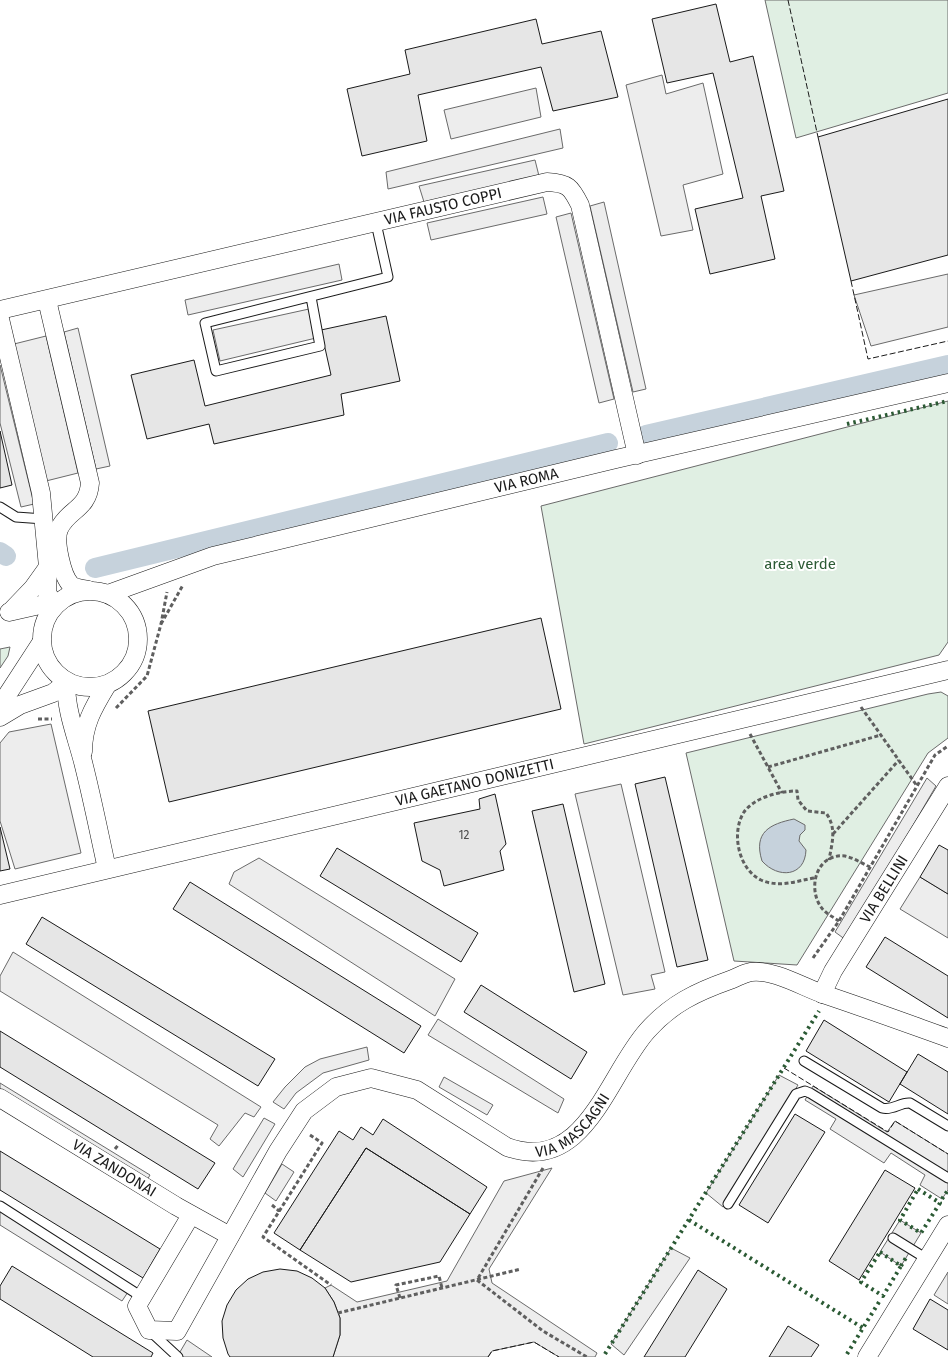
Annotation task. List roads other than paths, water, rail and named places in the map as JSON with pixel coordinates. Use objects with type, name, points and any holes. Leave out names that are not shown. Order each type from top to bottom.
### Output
[{"type":"street","name":"VIA FAUSTO COPPI","points":[[0,310],[547,182],[562,182],[573,190],[580,205],[636,455]]},
{"type":"street","points":[[6,613],[30,619],[36,627],[45,659],[56,675],[66,683],[84,688],[107,685],[123,675],[133,662],[138,647],[137,630],[131,614],[120,602],[108,594],[72,586],[66,579],[58,545],[59,530],[85,503],[90,483],[47,300]]},
{"type":"street","points":[[0,319],[45,519],[48,567],[47,593],[55,605]]},
{"type":"street","name":"VIA ROMA","points":[[108,594],[213,556],[948,383]]},
{"type":"street","points":[[6,613],[33,588],[48,567]]},
{"type":"street","points":[[0,706],[41,643],[44,621],[55,605],[72,594],[89,590]]},
{"type":"street","points":[[6,613],[40,605],[55,605]]},
{"type":"street","name":"VIA GAETANO DONIZETTI","points":[[0,895],[948,670]]},
{"type":"street","points":[[0,717],[20,705],[54,693],[66,683]]},
{"type":"street","points":[[66,683],[66,700],[107,869]]},
{"type":"street","points":[[82,760],[83,735],[90,713],[107,685]]},
{"type":"street","name":"VIA BELLINI","points":[[822,994],[833,971],[948,786]]},
{"type":"street","name":"VIA MASCAGNI","points":[[149,1330],[177,1331],[230,1236],[304,1111],[336,1087],[371,1078],[416,1090],[507,1147],[532,1154],[551,1150],[571,1139],[584,1125],[647,1030],[692,994],[752,972],[790,979],[822,994],[842,999],[948,1038]]},
{"type":"street","name":"VIA ZANDONAI","points":[[0,1098],[230,1236]]},
{"type":"street","points":[[149,1330],[137,1306],[191,1214]]},
{"type":"street","points":[[867,1357],[948,1225]]},
{"type":"lane","points":[[311,296],[320,346],[216,372],[205,323],[311,296],[388,277],[376,223]]},
{"type":"lane","points":[[0,507],[16,517],[45,519]]},
{"type":"lane","points":[[804,1061],[882,1108],[890,1109],[904,1103],[910,1103],[948,1126]]},
{"type":"lane","points":[[728,1204],[796,1094],[801,1091],[810,1093],[948,1178]]},
{"type":"lane","points":[[0,1206],[142,1297]]},
{"type":"lane","points":[[893,1238],[927,1259]]},
{"type":"lane","points":[[149,1330],[178,1357]]},
{"type":"waterway","points":[[646,435],[948,365]]},
{"type":"waterway","points":[[95,568],[608,443]]},
{"type":"waterway","points":[[0,552],[6,556]]},
{"type":"park label","name":"area verde","points":[[800,564]]}]
